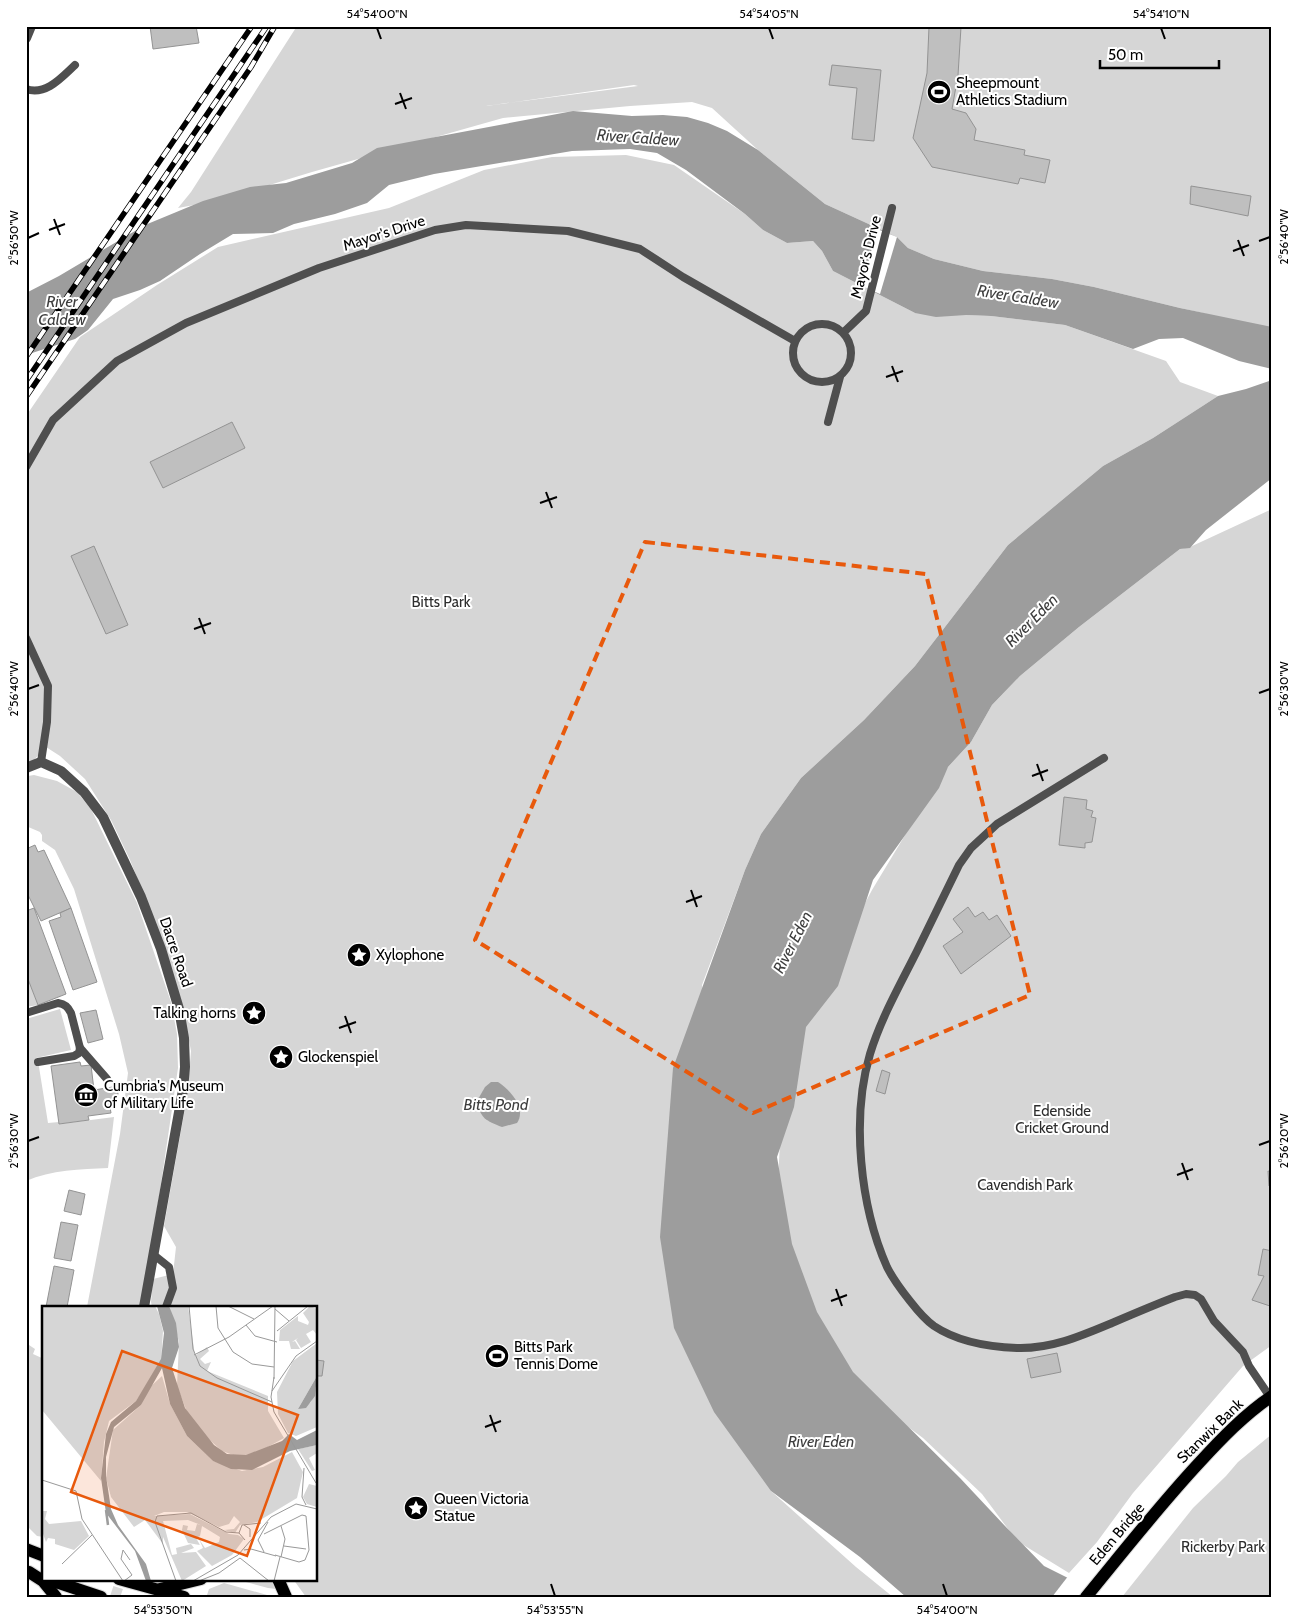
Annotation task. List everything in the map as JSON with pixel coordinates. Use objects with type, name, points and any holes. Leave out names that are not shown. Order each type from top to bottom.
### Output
[{"type":"main road","name":"Stanwix Bank","points":[[1173,1492],[1217,1444],[1271,1396]]},
{"type":"main road","name":"Eden Bridge","points":[[1086,1597],[1173,1492]]},
{"type":"main road","points":[[26,1549],[42,1555]]},
{"type":"main road","points":[[28,1572],[42,1578]]},
{"type":"main road","points":[[28,1572],[43,1581],[56,1597]]},
{"type":"main road","points":[[48,1580],[101,1597]]},
{"type":"main road","points":[[123,1580],[184,1597]]},
{"type":"main road","points":[[160,1590],[197,1580]]},
{"type":"main road","points":[[278,1580],[286,1597]]},
{"type":"street","points":[[26,38],[30,26]]},
{"type":"street","points":[[26,768],[41,762]]},
{"type":"street","name":"Dacre Road","points":[[41,762],[61,772],[84,792],[103,817],[141,897],[161,949],[179,1009],[184,1038],[185,1067],[183,1090],[144,1306]]},
{"type":"lane","points":[[26,88],[33,91],[54,85],[75,64]]},
{"type":"lane","name":"Mayor's Drive","points":[[844,332],[866,311],[892,208]]},
{"type":"lane","name":"Mayor's Drive","points":[[26,467],[53,420],[117,361],[186,323],[319,268],[435,230],[466,225],[568,231],[640,249],[796,341]]},
{"type":"lane","points":[[817,324],[836,326],[844,332],[852,350],[851,361],[847,370],[840,377],[831,381],[821,383],[811,380],[797,368],[793,350],[796,341],[800,333],[808,327],[817,324]]},
{"type":"lane","points":[[828,422],[840,377]]},
{"type":"lane","points":[[26,638],[48,686],[47,722],[41,762]]},
{"type":"lane","points":[[1104,758],[997,824],[971,848],[959,865],[893,997],[870,1054],[860,1111],[862,1172],[869,1211],[884,1260],[902,1291],[921,1315],[934,1326],[955,1337],[974,1342],[1018,1348],[1062,1343],[1089,1334],[1175,1297],[1186,1294],[1195,1295],[1201,1299],[1214,1321],[1243,1352],[1249,1366],[1271,1396]]},
{"type":"lane","points":[[26,1013],[58,1003],[68,1008],[80,1048],[107,1079]]},
{"type":"lane","points":[[38,1062],[74,1056],[79,1053],[80,1048]]},
{"type":"lane","points":[[154,1255],[169,1267],[173,1288],[166,1306]]},
{"type":"highlighted area","points":[[645,542],[926,574],[1030,995],[753,1113],[475,940]]},
{"type":"green space","points":[[297,26],[1272,26],[1272,335],[1203,313],[1094,287],[1052,279],[983,271],[934,259],[908,248],[897,237],[825,204],[758,150],[712,108],[692,102],[503,118],[221,200],[178,208],[191,192]],"holes":[[[634,85],[638,86],[486,106]]]},
{"type":"green space","name":"Bitts Park","points":[[626,155],[674,165],[745,214],[763,230],[787,243],[813,241],[822,251],[833,271],[915,313],[991,316],[1065,325],[1166,361],[1180,382],[1218,396],[1153,438],[1103,466],[1008,545],[915,666],[864,720],[801,778],[761,834],[745,870],[702,985],[771,1491],[856,1567],[893,1597],[306,1597],[294,1580],[318,1580],[318,1306],[152,1306],[153,1279],[173,1274],[176,1247],[164,1226],[187,1097],[191,1051],[182,1004],[165,947],[130,860],[111,820],[85,779],[60,756],[46,747],[33,761],[28,776],[34,775],[57,781],[77,792],[91,809],[137,903],[171,1002],[177,1034],[178,1068],[141,1306],[87,1306],[120,1134],[128,1073],[119,1034],[74,889],[55,850],[42,841],[40,832],[26,826],[26,416],[80,337],[218,247],[389,208],[484,170],[552,157]]},
{"type":"green space","name":"Cavendish Park","points":[[1272,509],[1272,1345],[1243,1366],[1133,1493],[1097,1542],[1069,1573],[1017,1541],[982,1494],[923,1438],[892,1415],[858,1383],[787,1264],[777,1198],[782,1106],[798,1042],[838,954],[872,890],[925,802],[948,767],[971,742],[992,705],[1020,676],[1079,627],[1180,549],[1190,547]]},
{"type":"green space","points":[[26,974],[38,1005],[26,1007]]},
{"type":"green space","points":[[60,1009],[71,1050],[36,1058],[48,1123],[59,1122],[60,1124],[114,1117],[108,1168],[56,1172],[26,1181],[26,1019]]},
{"type":"green space","points":[[26,1343],[35,1349],[33,1354],[42,1358],[42,1537],[37,1536],[29,1528],[26,1528]]},
{"type":"green space","name":"Rickerby Park","points":[[1272,1434],[1272,1597],[1122,1597],[1193,1508],[1238,1462]]},
{"type":"green space","points":[[239,1580],[272,1580],[276,1589]]},
{"type":"green space","points":[[224,1583],[277,1597],[214,1597],[207,1595],[209,1589]]},
{"type":"water","name":"River Caldew","points":[[573,111],[632,116],[663,115],[687,117],[708,123],[727,131],[758,150],[825,204],[897,237],[908,248],[934,259],[983,271],[1052,279],[1094,287],[1180,308],[1272,327],[1272,369],[1239,361],[1183,338],[1159,339],[1133,349],[1065,325],[991,316],[936,317],[915,313],[833,271],[822,251],[813,241],[787,243],[763,230],[745,214],[686,170],[657,153],[630,149],[572,151],[434,174],[389,185],[367,203],[335,214],[294,224],[273,233],[233,234],[160,281],[113,299],[88,330],[75,339],[26,355],[26,293],[59,276],[145,225],[203,201],[250,187],[286,183],[352,163],[377,148]]},
{"type":"water","name":"River Eden","points":[[1272,380],[1272,478],[1206,530],[1190,548],[1180,549],[1079,627],[1020,676],[992,705],[971,742],[948,767],[939,788],[873,880],[838,986],[806,1027],[794,1107],[777,1157],[792,1244],[817,1312],[853,1372],[960,1478],[1044,1566],[1106,1597],[906,1597],[860,1557],[771,1491],[714,1412],[674,1328],[660,1237],[673,1068],[745,870],[761,834],[801,778],[864,720],[915,666],[1008,545],[1103,466],[1153,438],[1218,396]]},
{"type":"water","name":"Bitts Pond","points":[[491,1082],[498,1082],[516,1100],[520,1111],[517,1123],[502,1127],[488,1121],[482,1115],[477,1101],[485,1087]]},
{"type":"pier","points":[[877,229],[897,237],[880,294],[862,286]]},
{"type":"pier","points":[[1069,1575],[1107,1595],[1109,1597],[1052,1597]]},
{"type":"building","points":[[150,26],[196,26],[199,43],[153,49]]},
{"type":"building","name":"Sheepmount Athletics Stadium","points":[[929,27],[961,27],[958,75],[952,109],[966,113],[976,129],[974,140],[1025,150],[1024,155],[1050,160],[1045,183],[1020,178],[1018,184],[932,167],[913,138],[927,73]]},
{"type":"building","points":[[832,65],[881,70],[874,141],[852,139],[857,88],[829,85]]},
{"type":"building","points":[[1191,186],[1251,196],[1248,216],[1190,204]]},
{"type":"building","points":[[232,422],[245,448],[163,488],[150,462]]},
{"type":"building","points":[[94,546],[128,625],[106,634],[71,556]]},
{"type":"building","points":[[1064,797],[1087,800],[1086,809],[1093,811],[1091,817],[1096,818],[1092,842],[1085,843],[1085,848],[1059,845]]},
{"type":"building","points":[[35,845],[38,852],[44,850],[71,908],[41,921],[26,891],[26,849]]},
{"type":"building","points":[[968,907],[975,917],[983,912],[989,920],[997,915],[1011,936],[961,974],[943,946],[963,932],[953,919]]},
{"type":"building","points":[[34,908],[66,994],[38,1005],[26,974],[26,911]]},
{"type":"building","points":[[71,908],[97,982],[73,990],[49,921],[61,917],[60,913]]},
{"type":"building","points":[[96,1010],[103,1039],[88,1043],[80,1013]]},
{"type":"building","name":"Cumbria's Museum of Military Life","points":[[80,1062],[81,1066],[91,1065],[94,1090],[119,1086],[117,1100],[109,1101],[111,1113],[88,1116],[89,1120],[59,1124],[51,1066]]},
{"type":"building","points":[[882,1070],[890,1073],[885,1094],[876,1091]]},
{"type":"building","points":[[1268,1171],[1272,1172],[1272,1187],[1269,1186]]},
{"type":"building","points":[[69,1190],[85,1194],[81,1215],[64,1211]]},
{"type":"building","points":[[61,1222],[78,1225],[71,1261],[54,1258]]},
{"type":"building","points":[[1263,1249],[1272,1251],[1272,1302],[1270,1306],[1252,1300],[1264,1276],[1258,1275]]},
{"type":"building","points":[[54,1266],[74,1270],[67,1306],[46,1306]]},
{"type":"building","points":[[1057,1353],[1061,1372],[1031,1378],[1027,1359]]},
{"type":"building","points":[[318,1360],[324,1361],[322,1376],[318,1376]]},
{"type":"tunnel","points":[[115,1597],[121,1580]]},
{"type":"railway","points":[[26,357],[252,26]]},
{"type":"railway","points":[[26,381],[267,26]]},
{"type":"railway","points":[[26,397],[251,67],[275,26]]},
{"type":"place","name":"Sheepmount Athletics Stadium","points":[[939,92]]},
{"type":"place","name":"Xylophone","points":[[359,955]]},
{"type":"place","name":"Talking horns","points":[[254,1013]]},
{"type":"place","name":"Glockenspiel","points":[[281,1057]]},
{"type":"place","name":"Cumbria's Museum of Military Life","points":[[86,1095]]},
{"type":"place","name":"Bitts Park Tennis Dome","points":[[497,1356]]},
{"type":"place","name":"Queen Victoria Statue","points":[[416,1508]]},
{"type":"park label","name":"Edenside Cricket Ground","points":[[1062,1120]]}]
